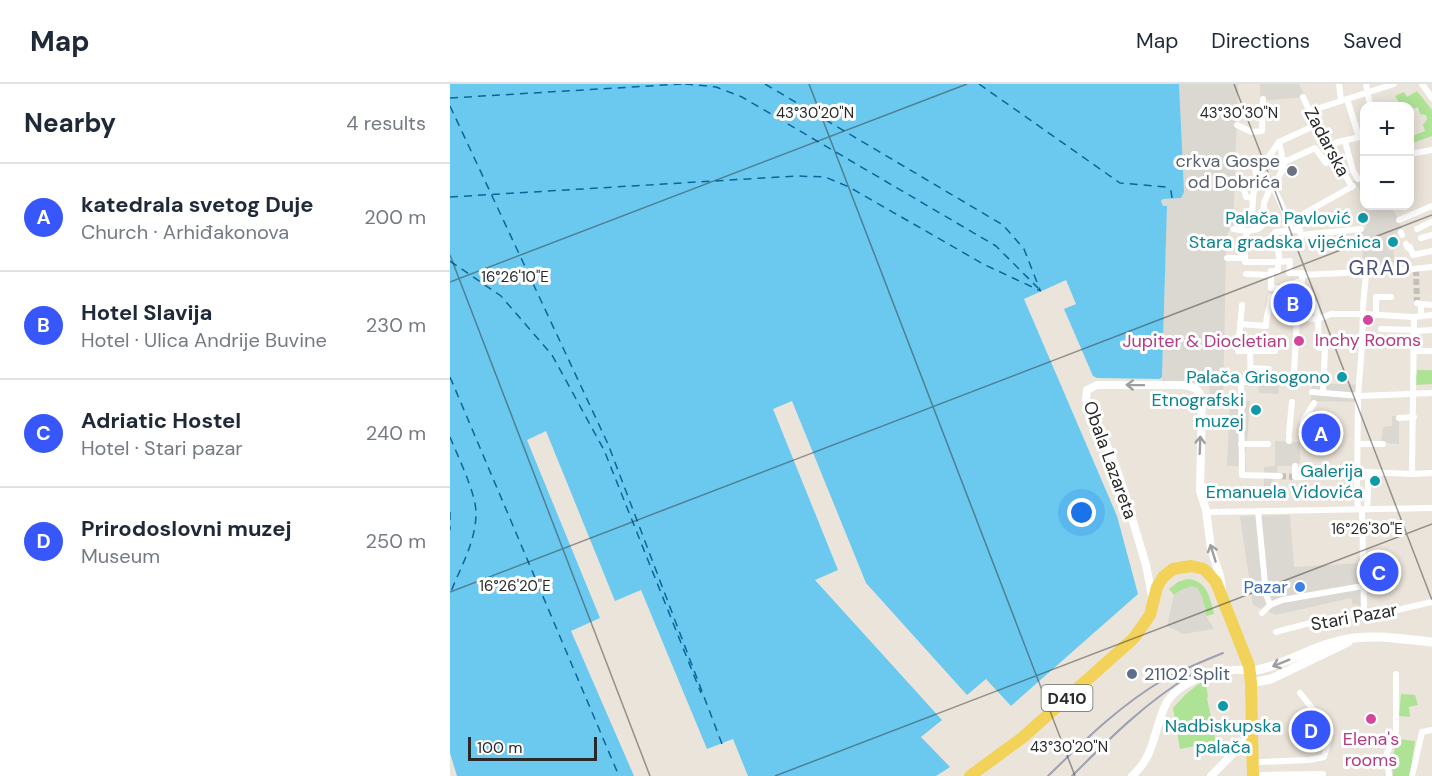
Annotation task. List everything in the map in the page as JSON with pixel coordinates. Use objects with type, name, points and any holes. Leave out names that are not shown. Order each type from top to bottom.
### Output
[{"type":"main road","name":"D410","points":[[970,776],[1022,738],[1127,645],[1142,629],[1152,610],[1160,582],[1169,571],[1181,566],[1195,566],[1208,571],[1222,595],[1251,677],[1252,733],[1258,776]]},
{"type":"street","points":[[1339,84],[1360,133]]},
{"type":"street","points":[[1366,84],[1369,102]]},
{"type":"street","points":[[1310,111],[1394,84]]},
{"type":"street","points":[[1422,84],[1432,98]]},
{"type":"street","name":"Zadarska","points":[[1289,222],[1353,186],[1334,159],[1304,98]]},
{"type":"street","points":[[1237,125],[1252,132],[1262,131],[1263,99]]},
{"type":"street","points":[[1262,218],[1252,216],[1255,162],[1265,162],[1280,142],[1316,125]]},
{"type":"street","points":[[1328,147],[1360,137]]},
{"type":"street","points":[[1345,141],[1353,171],[1358,179]]},
{"type":"street","points":[[1233,229],[1248,231],[1258,229],[1262,225],[1263,203],[1284,166],[1280,142]]},
{"type":"street","points":[[1284,162],[1315,148],[1326,163],[1334,159]]},
{"type":"street","points":[[1414,153],[1432,150]]},
{"type":"street","points":[[1256,176],[1272,187],[1291,230]]},
{"type":"street","points":[[1235,187],[1244,189],[1246,197],[1253,198]]},
{"type":"street","points":[[1399,220],[1432,206]]},
{"type":"street","points":[[1417,229],[1431,222]]},
{"type":"street","points":[[1302,275],[1302,282],[1297,282],[1297,289],[1271,288],[1270,271],[1278,271],[1279,262],[1275,232],[1300,230],[1301,235],[1361,229]]},
{"type":"street","points":[[1248,231],[1245,238],[1245,262],[1290,261],[1289,273],[1302,273],[1302,275],[1365,273],[1357,471],[1357,495],[1363,509]]},
{"type":"street","points":[[1421,238],[1432,235]]},
{"type":"street","points":[[1406,244],[1413,255],[1432,251]]},
{"type":"street","points":[[1227,258],[1245,258]]},
{"type":"street","points":[[1395,271],[1432,267]]},
{"type":"street","points":[[1246,274],[1271,275]]},
{"type":"street","points":[[1240,324],[1266,326],[1271,297]]},
{"type":"street","points":[[1376,314],[1376,297],[1391,297]]},
{"type":"street","points":[[1295,299],[1295,302],[1315,304],[1320,336],[1319,348],[1325,348],[1323,393]]},
{"type":"street","points":[[1412,474],[1415,330],[1419,304],[1432,305]]},
{"type":"street","points":[[1242,305],[1238,351],[1275,351]]},
{"type":"street","points":[[1294,372],[1297,318],[1363,310],[1376,314],[1418,317],[1432,315]]},
{"type":"street","points":[[1381,329],[1432,330]]},
{"type":"street","points":[[1250,351],[1252,382],[1241,382],[1242,476],[1280,476]]},
{"type":"street","points":[[1415,351],[1432,351]]},
{"type":"street","points":[[1251,368],[1269,369],[1268,380]]},
{"type":"street","name":"Obala Lazareta","points":[[1152,610],[1150,582],[1128,503],[1113,459],[1087,403],[1086,393],[1091,387],[1112,384],[1191,386],[1200,393],[1202,401],[1200,491],[1207,512],[1211,549],[1220,576],[1222,595]]},
{"type":"street","points":[[1312,392],[1359,398],[1432,393]]},
{"type":"street","points":[[1289,437],[1292,402]]},
{"type":"street","points":[[1302,439],[1303,421],[1314,403]]},
{"type":"street","points":[[1399,418],[1414,417]]},
{"type":"street","points":[[1241,444],[1268,444]]},
{"type":"street","points":[[1358,444],[1383,444]]},
{"type":"street","points":[[1295,466],[1295,477],[1314,477],[1320,470],[1432,474]]},
{"type":"street","points":[[1363,509],[1368,494],[1368,472]]},
{"type":"street","points":[[1212,512],[1432,508]]},
{"type":"street","name":"Stari Pazar","points":[[1363,509],[1364,613]]},
{"type":"street","points":[[1258,511],[1266,594],[1270,605]]},
{"type":"street","points":[[1262,613],[1270,605],[1282,600],[1363,586]]},
{"type":"street","name":"Stari Pazar","points":[[1276,632],[1364,613],[1371,616],[1432,602]]},
{"type":"street","points":[[1132,776],[1145,764],[1166,705],[1172,696],[1213,672],[1238,668],[1251,677],[1335,642],[1356,639],[1373,637],[1432,642]]},
{"type":"street","points":[[1389,776],[1387,753],[1396,732],[1396,674]]},
{"type":"street","points":[[1261,762],[1309,760],[1324,757],[1330,732],[1300,693]]},
{"type":"street","points":[[1412,776],[1422,732],[1432,730]]},
{"type":"street","points":[[1211,776],[1232,753],[1248,740],[1252,733]]},
{"type":"street","points":[[1258,776],[1323,774]]},
{"type":"green space","points":[[1417,91],[1432,110],[1432,136],[1414,143],[1414,135],[1425,131],[1423,125],[1427,119],[1426,115],[1420,114],[1418,107],[1414,108],[1414,102],[1399,102],[1395,96],[1404,92],[1407,97]]},
{"type":"green space","points":[[1417,370],[1432,370],[1432,384],[1415,385]]},
{"type":"green space","points":[[1187,579],[1199,582],[1203,586],[1209,596],[1214,614],[1206,616],[1205,607],[1181,590],[1174,595],[1169,589]]},
{"type":"green space","points":[[1205,679],[1216,742],[1180,749],[1173,708]]},
{"type":"green space","points":[[1401,694],[1415,695],[1418,705],[1409,707],[1410,717],[1399,716]]},
{"type":"green space","points":[[1397,739],[1415,741],[1410,776],[1393,776],[1392,760]]},
{"type":"shaded area","points":[[1179,84],[1238,84],[1233,231],[1228,231],[1226,254],[1223,401],[1210,401],[1209,384],[1162,383],[1167,206],[1163,206],[1161,201],[1181,198]]},
{"type":"shaded area","points":[[1260,84],[1299,84],[1305,97],[1269,100],[1260,98]]},
{"type":"shaded area","points":[[1360,179],[1360,193],[1358,186],[1355,187],[1351,182]]},
{"type":"shaded area","points":[[1365,210],[1394,210],[1403,231],[1386,236],[1389,251],[1393,250],[1395,262],[1392,262],[1395,273],[1364,275],[1361,228],[1366,228]]},
{"type":"shaded area","points":[[1253,379],[1278,380],[1279,394],[1259,393],[1258,384],[1253,384]]},
{"type":"shaded area","points":[[1312,383],[1360,385],[1361,402],[1311,401]]},
{"type":"shaded area","points":[[1230,401],[1250,401],[1245,454],[1247,478],[1240,478],[1240,466],[1227,466]]},
{"type":"shaded area","points":[[1392,416],[1399,416],[1399,444],[1386,443],[1386,445],[1381,443],[1383,427],[1392,426]]},
{"type":"shaded area","points":[[1275,441],[1300,442],[1300,463],[1295,466],[1277,466],[1277,477],[1273,477],[1273,493],[1264,493],[1264,467],[1275,466]]},
{"type":"shaded area","name":"Pazar","points":[[1290,515],[1294,567],[1361,563],[1362,611],[1357,604],[1353,605],[1351,598],[1276,615],[1253,605],[1240,516]]},
{"type":"shaded area","points":[[1192,586],[1198,588],[1206,616],[1214,629],[1183,634],[1167,626],[1174,595]]},
{"type":"water","points":[[450,84],[1179,84],[1184,192],[1181,198],[1161,201],[1163,206],[1167,206],[1162,377],[1160,379],[1097,378],[1093,376],[1064,309],[1076,304],[1066,280],[1024,299],[1117,516],[1138,594],[1011,706],[986,679],[967,695],[866,583],[792,401],[773,409],[838,570],[815,580],[942,720],[921,737],[950,767],[936,776],[748,776],[733,739],[707,749],[641,590],[615,601],[546,431],[527,440],[600,618],[571,631],[634,776],[457,776],[450,753]]},
{"type":"ferry route","points":[[450,98],[682,84]]},
{"type":"ferry route","points":[[685,84],[716,87],[742,97],[996,246],[1038,288]]},
{"type":"ferry route","points":[[765,84],[1003,225],[1024,249],[1040,290]]},
{"type":"ferry route","points":[[979,84],[1120,183],[1166,187],[1171,191],[1172,198]]},
{"type":"ferry route","points":[[450,106],[608,444],[722,744]]},
{"type":"ferry route","points":[[450,197],[796,176],[825,177],[849,187],[985,265],[1041,291]]},
{"type":"ferry route","points":[[450,261],[501,296],[552,355],[604,450],[701,693]]},
{"type":"ferry route","points":[[450,377],[619,776]]},
{"type":"ferry route","points":[[450,437],[470,485],[476,513],[467,555],[450,594]]},
{"type":"ferry route","points":[[450,512],[450,530]]},
{"type":"tunnel","points":[[1416,270],[1417,303]]},
{"type":"tunnel","points":[[1293,382],[1294,372]]},
{"type":"tunnel","points":[[1280,476],[1295,477]]},
{"type":"railway","points":[[1048,776],[1103,725],[1147,690],[1163,680],[1223,653]]},
{"type":"railway","points":[[1072,776],[1145,708],[1193,674]]},
{"type":"place","name":"crkva Gospe od Dobrića","points":[[1292,171]]},
{"type":"place","name":"Palača Pavlović","points":[[1363,218]]},
{"type":"place","name":"Stara gradska vijećnica","points":[[1393,242]]},
{"type":"place","name":"Hotel Slavija","points":[[1293,303]]},
{"type":"place","name":"Inchy Rooms","points":[[1368,320]]},
{"type":"place","name":"Jupiter & Diocletian","points":[[1299,341]]},
{"type":"place","name":"Palača Grisogono","points":[[1342,377]]},
{"type":"place","name":"Etnografski muzej","points":[[1256,410]]},
{"type":"place","name":"katedrala svetog Duje","points":[[1321,433]]},
{"type":"place","name":"Galerija Emanuela Vidovića","points":[[1375,481]]},
{"type":"place","name":"Adriatic Hostel","points":[[1379,572]]},
{"type":"place","name":"Pazar","points":[[1300,587]]},
{"type":"place","name":"21102 Split","points":[[1132,674]]},
{"type":"place","name":"Nadbiskupska palača","points":[[1223,706]]},
{"type":"place","name":"Elena's rooms","points":[[1371,719]]},
{"type":"place","name":"Prirodoslovni muzej","points":[[1311,730]]},
{"type":"district","name":"GRAD","points":[[1380,268]]}]
